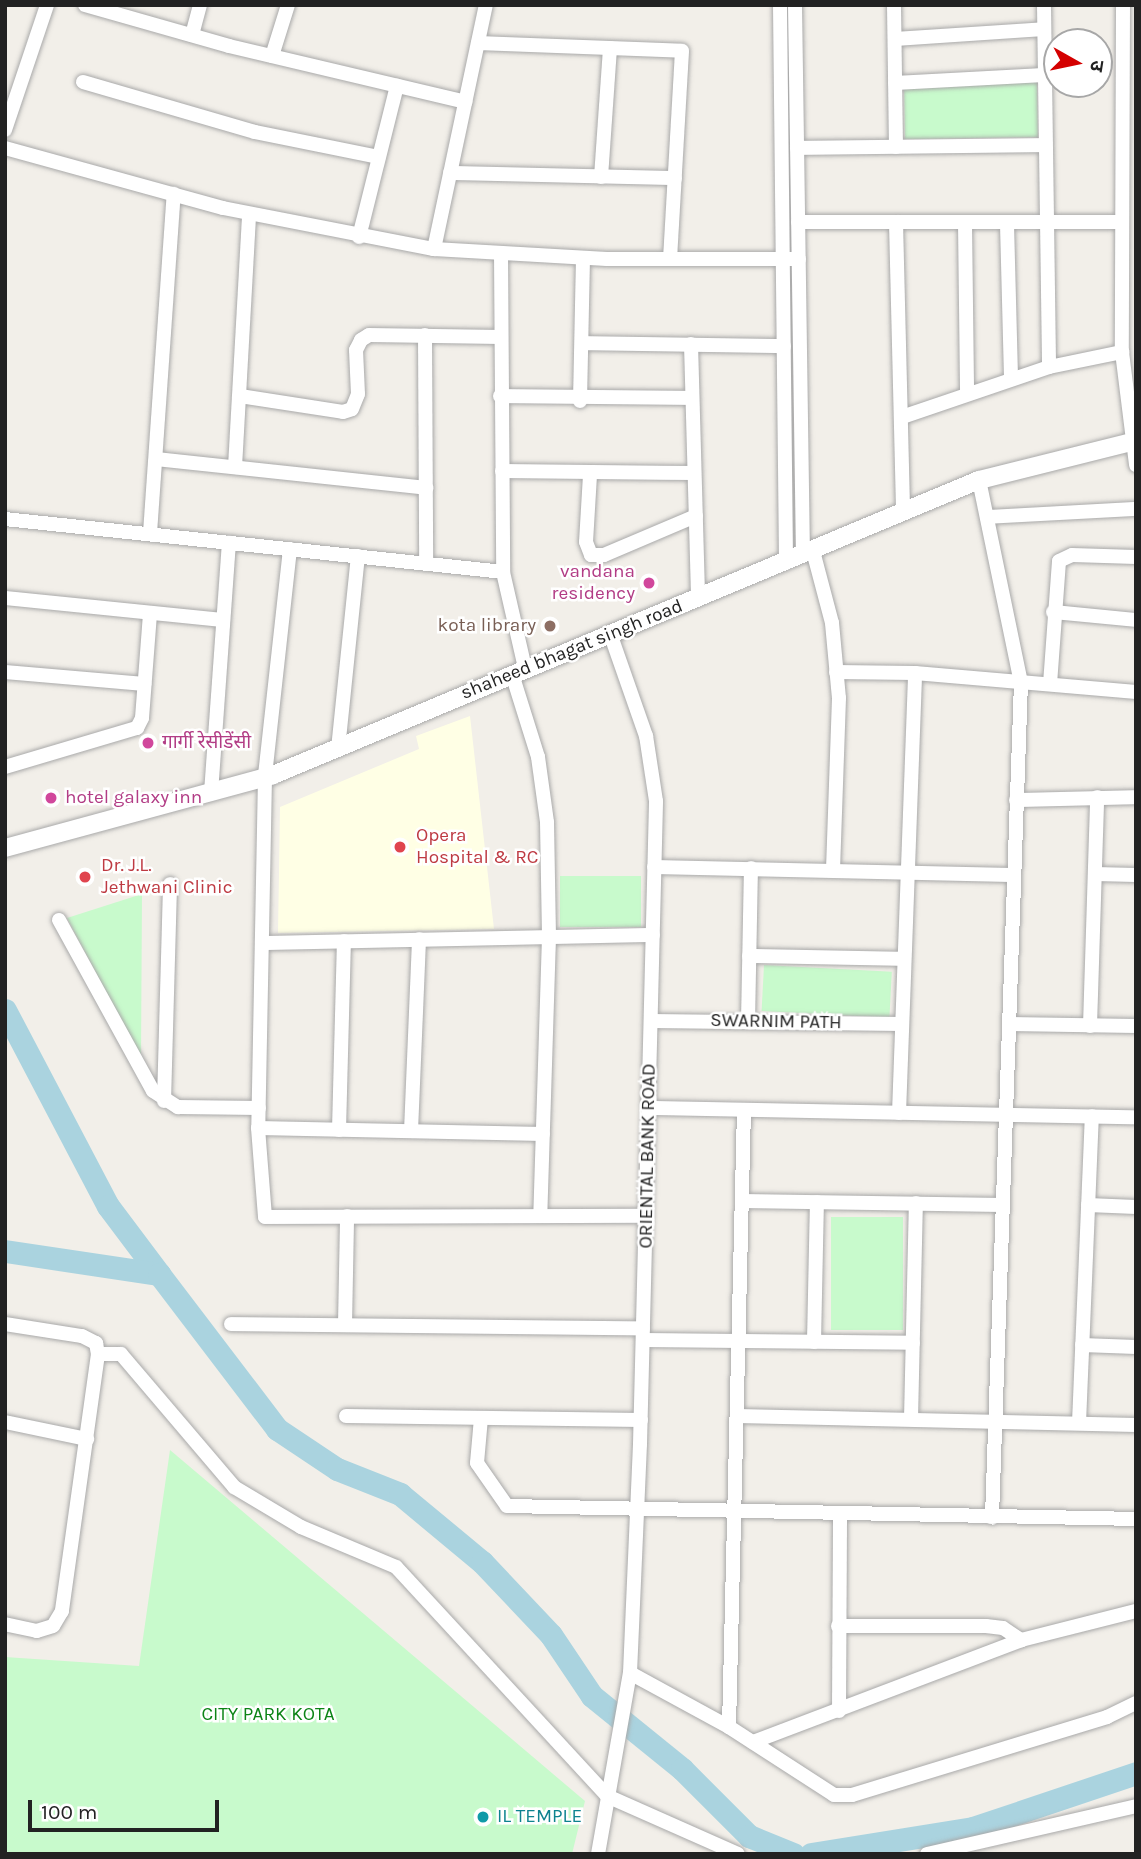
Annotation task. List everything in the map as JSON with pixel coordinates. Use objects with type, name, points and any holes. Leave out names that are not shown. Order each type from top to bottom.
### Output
[{"type":"street","points":[[5,130],[47,5]]},
{"type":"street","points":[[85,5],[192,36],[465,102]]},
{"type":"street","points":[[192,36],[200,5]]},
{"type":"street","points":[[272,56],[288,5]]},
{"type":"street","points":[[433,249],[486,5]]},
{"type":"street","points":[[780,5],[784,346],[801,556],[832,623],[836,673],[833,870]]},
{"type":"street","points":[[795,5],[801,556]]},
{"type":"street","points":[[894,5],[896,147]]},
{"type":"street","points":[[1044,5],[1044,28]]},
{"type":"street","points":[[1123,5],[1129,146],[1122,222],[1122,352],[1136,465]]},
{"type":"street","points":[[895,39],[1043,29]]},
{"type":"street","points":[[478,43],[682,51],[670,259]]},
{"type":"street","points":[[601,177],[610,48]]},
{"type":"street","points":[[895,83],[1043,75]]},
{"type":"street","points":[[83,82],[255,132],[379,157]]},
{"type":"street","points":[[359,237],[397,86]]},
{"type":"street","points":[[1044,98],[1044,222],[1049,367]]},
{"type":"street","points":[[797,148],[1044,145]]},
{"type":"street","points":[[5,148],[249,214],[433,249],[583,258],[799,259]]},
{"type":"street","points":[[450,173],[675,178]]},
{"type":"street","points":[[150,533],[174,194]]},
{"type":"street","points":[[235,467],[249,214]]},
{"type":"street","points":[[798,222],[1122,222]]},
{"type":"street","points":[[897,222],[903,510]]},
{"type":"street","points":[[965,223],[967,393]]},
{"type":"street","points":[[1007,224],[1011,379]]},
{"type":"street","points":[[501,253],[503,572],[519,671],[540,770],[547,822],[549,937],[540,1216]]},
{"type":"street","points":[[580,401],[583,258]]},
{"type":"street","points":[[240,396],[343,412],[352,409],[358,394],[356,350],[360,340],[369,335],[501,337]]},
{"type":"street","points":[[425,335],[426,564]]},
{"type":"street","points":[[582,343],[784,346]]},
{"type":"street","points":[[691,344],[698,599]]},
{"type":"street","points":[[902,417],[1049,367],[1122,352]]},
{"type":"street","points":[[500,396],[580,401],[692,398]]},
{"type":"street","name":"shaheed bhagat singh road","points":[[5,848],[265,778],[979,480],[1134,442]]},
{"type":"street","points":[[156,458],[425,488]]},
{"type":"street","points":[[502,471],[590,475],[694,473]]},
{"type":"street","points":[[590,475],[586,542],[591,555],[604,555],[696,516]]},
{"type":"street","points":[[979,480],[1021,682],[1011,875],[1009,1024],[992,1517]]},
{"type":"street","points":[[987,517],[1136,509]]},
{"type":"street","points":[[5,519],[503,572]]},
{"type":"street","points":[[211,793],[229,543]]},
{"type":"street","points":[[290,549],[265,778],[258,1128],[265,1217],[278,1221],[347,1216],[646,1216]]},
{"type":"street","points":[[338,749],[358,556]]},
{"type":"street","points":[[1050,684],[1056,567],[1063,556],[1136,557]]},
{"type":"street","points":[[5,598],[222,620]]},
{"type":"street","points":[[1053,612],[1136,620]]},
{"type":"street","points":[[5,767],[137,728],[142,718],[150,613]]},
{"type":"street","name":"ORIENTAL BANK ROAD","points":[[598,1854],[629,1679],[641,1420],[656,800],[646,736],[610,633]]},
{"type":"street","points":[[5,672],[144,684]]},
{"type":"street","points":[[836,673],[915,673],[1136,692]]},
{"type":"street","points":[[899,1113],[915,673]]},
{"type":"street","points":[[1090,1026],[1097,797]]},
{"type":"street","points":[[1016,800],[1136,797]]},
{"type":"street","points":[[654,867],[1011,875]]},
{"type":"street","points":[[748,1022],[751,868]]},
{"type":"street","points":[[1095,874],[1136,875]]},
{"type":"street","points":[[164,1101],[170,884]]},
{"type":"street","points":[[59,920],[145,1082],[164,1101],[195,1109],[259,1108]]},
{"type":"street","points":[[262,943],[653,935]]},
{"type":"street","points":[[411,1131],[419,939]]},
{"type":"street","points":[[339,1130],[344,941]]},
{"type":"street","points":[[749,956],[904,959]]},
{"type":"street","name":"SWARNIM PATH","points":[[651,1021],[902,1024]]},
{"type":"street","points":[[1009,1024],[1136,1026]]},
{"type":"street","points":[[649,1108],[1136,1117]]},
{"type":"street","points":[[729,1727],[744,1110]]},
{"type":"street","points":[[1079,1423],[1092,1116]]},
{"type":"street","points":[[258,1128],[543,1134]]},
{"type":"street","points":[[742,1201],[1002,1205]]},
{"type":"street","points":[[814,1342],[817,1202]]},
{"type":"street","points":[[911,1419],[916,1203]]},
{"type":"street","points":[[1088,1205],[1136,1207]]},
{"type":"street","points":[[345,1325],[347,1216]]},
{"type":"street","points":[[5,1324],[82,1336],[96,1343],[98,1354],[62,1611],[53,1626],[37,1631],[5,1624]]},
{"type":"street","points":[[231,1324],[643,1334],[738,1341],[913,1343]]},
{"type":"street","points":[[1082,1345],[1136,1347]]},
{"type":"street","points":[[98,1354],[121,1354],[234,1487],[301,1527],[396,1567],[607,1796],[738,1854]]},
{"type":"street","points":[[346,1416],[641,1420]]},
{"type":"street","points":[[737,1416],[1136,1425]]},
{"type":"street","points":[[481,1418],[477,1463],[507,1506],[1136,1519]]},
{"type":"street","points":[[5,1422],[87,1439]]},
{"type":"street","points":[[839,1711],[841,1514]]},
{"type":"street","points":[[753,1742],[1021,1640],[1136,1611]]},
{"type":"street","points":[[838,1626],[986,1626],[1003,1628],[1021,1640]]},
{"type":"street","points":[[629,1679],[729,1727],[820,1790],[852,1795],[1107,1717],[1136,1703]]},
{"type":"street","points":[[927,1854],[1136,1806]]},
{"type":"shaded area","points":[[470,716],[494,929],[278,933],[280,807],[419,749],[416,736]]},
{"type":"green space","points":[[1037,81],[1038,137],[905,139],[904,83]]},
{"type":"green space","points":[[560,876],[641,876],[641,927],[560,927]]},
{"type":"green space","points":[[142,894],[141,1058],[67,918]]},
{"type":"green space","points":[[764,965],[892,972],[889,1018],[762,1011]]},
{"type":"green space","points":[[831,1217],[903,1217],[903,1330],[831,1330]]},
{"type":"green space","name":"CITY PARK KOTA","points":[[170,1450],[585,1801],[572,1854],[5,1854],[5,1657],[139,1666]]},
{"type":"waterway","points":[[5,1010],[108,1206],[159,1274]]},
{"type":"waterway","points":[[5,1251],[159,1274],[277,1429],[337,1469],[400,1494],[482,1562],[551,1635],[592,1696],[682,1769],[749,1836],[793,1854]]},
{"type":"waterway","points":[[811,1854],[973,1828],[1136,1773]]},
{"type":"place","name":"vandana residency","points":[[649,583]]},
{"type":"place","name":"kota library","points":[[550,626]]},
{"type":"place","name":"गार्गी रेसीडेंसी","points":[[148,743]]},
{"type":"place","name":"hotel galaxy inn","points":[[51,798]]},
{"type":"place","name":"Opera Hospital & RC","points":[[400,847]]},
{"type":"place","name":"Dr. J.L. Jethwani Clinic","points":[[85,877]]},
{"type":"place","name":"IL TEMPLE","points":[[483,1817]]}]
